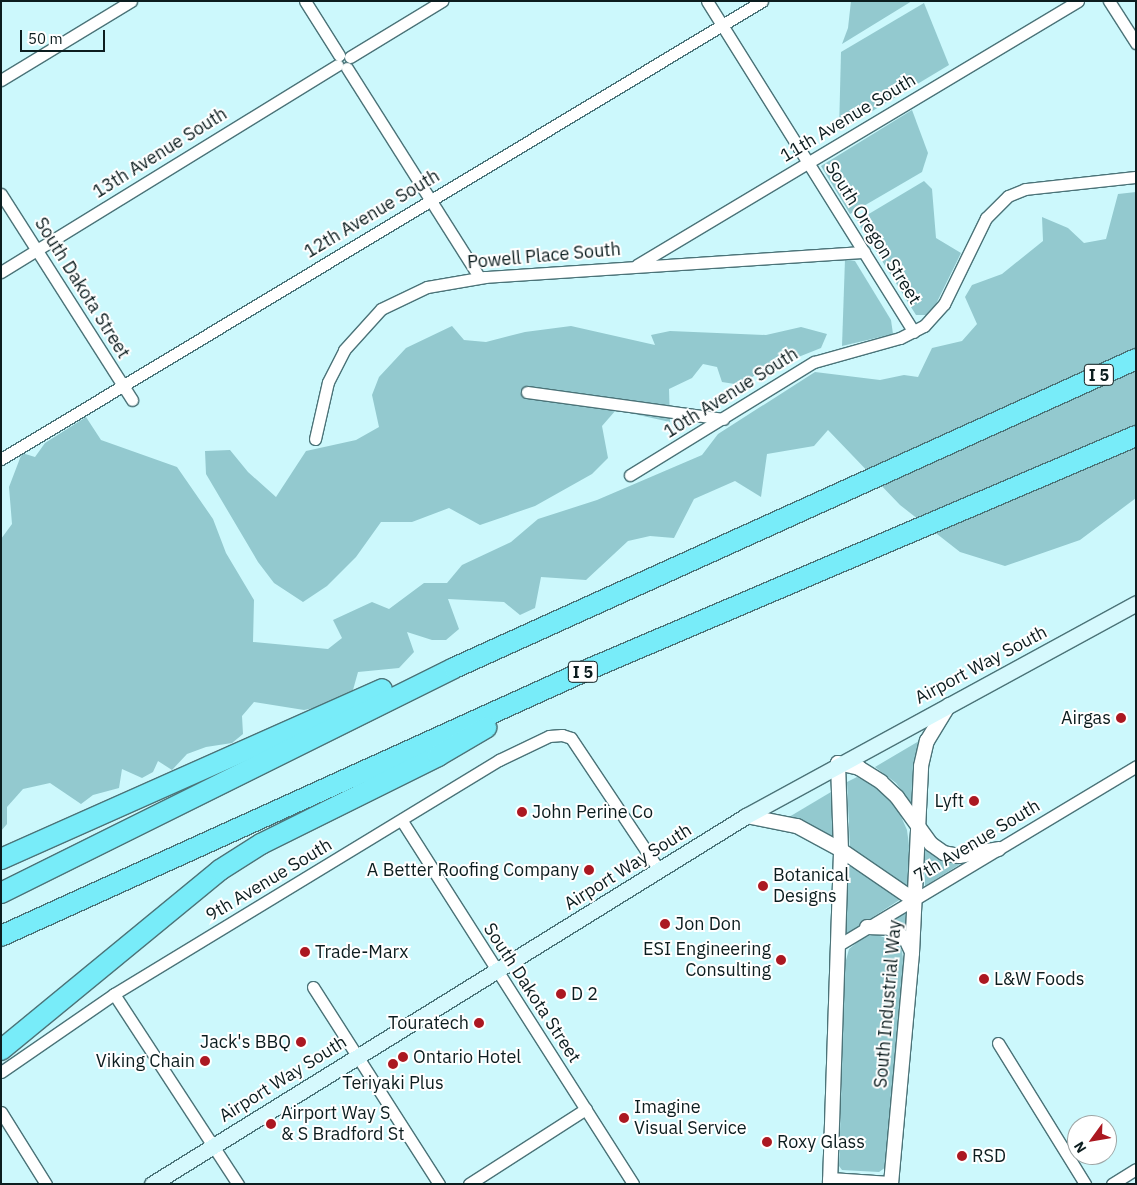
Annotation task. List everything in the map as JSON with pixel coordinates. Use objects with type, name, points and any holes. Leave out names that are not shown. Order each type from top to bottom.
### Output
[{"type":"highway","name":"I 5","points":[[1,893],[454,668],[1136,359]]},
{"type":"highway","name":"I 5","points":[[1,936],[587,670],[1136,436]]},
{"type":"highway","points":[[1,860],[44,839],[396,683],[454,668]]},
{"type":"highway","points":[[1,1050],[182,899],[261,844],[438,756],[587,670]]},
{"type":"highway","points":[[1,850],[44,839]]},
{"type":"highway","points":[[1,950],[47,928],[66,906]]},
{"type":"main road","name":"Airport Way South","points":[[152,1184],[212,1144],[746,816],[838,763],[1136,603]]},
{"type":"street","points":[[1,80],[131,1]]},
{"type":"street","points":[[305,1],[479,277]]},
{"type":"street","name":"13th Avenue South","points":[[1,272],[442,1]]},
{"type":"street","name":"South Oregon Street","points":[[707,1],[914,332]]},
{"type":"street","name":"12th Avenue South","points":[[1,459],[430,199],[762,1]]},
{"type":"street","name":"11th Avenue South","points":[[636,266],[1078,1]]},
{"type":"street","points":[[1109,1],[1136,44]]},
{"type":"street","name":"10th Avenue South","points":[[630,475],[814,362],[914,332],[930,320],[944,304],[986,218],[1008,196],[1025,189],[1136,177]]},
{"type":"street","name":"South Dakota Street","points":[[1,194],[132,400]]},
{"type":"street","name":"Powell Place South","points":[[315,439],[334,368],[368,321],[381,309],[412,292],[479,277],[864,252]]},
{"type":"street","points":[[527,392],[724,419]]},
{"type":"street","name":"South Industrial Way","points":[[891,1184],[912,953],[921,766],[927,741],[950,704]]},
{"type":"street","name":"9th Avenue South","points":[[1,1072],[114,994],[499,760],[549,736],[562,735],[572,738],[659,870]]},
{"type":"street","points":[[891,1184],[830,1182],[841,850],[838,763],[859,768],[881,782],[897,797],[931,844],[944,853],[960,856],[998,849]]},
{"type":"street","name":"7th Avenue South","points":[[837,946],[1136,766]]},
{"type":"street","points":[[746,816],[797,826],[841,850],[914,900]]},
{"type":"street","name":"South Dakota Street","points":[[402,820],[633,1184]]},
{"type":"street","points":[[867,927],[890,928],[906,939],[912,953]]},
{"type":"street","points":[[313,987],[439,1184]]},
{"type":"street","points":[[114,994],[238,1184]]},
{"type":"street","points":[[998,1043],[1085,1184]]},
{"type":"street","points":[[469,1184],[586,1109]]},
{"type":"street","points":[[1,1112],[46,1184]]},
{"type":"street","points":[[1112,1184],[1136,1169]]},
{"type":"shaded area","points":[[851,1],[912,1],[842,44],[848,28]]},
{"type":"shaded area","points":[[924,3],[949,65],[839,131],[841,52]]},
{"type":"shaded area","points":[[912,110],[928,153],[922,172],[850,214],[821,166]]},
{"type":"shaded area","points":[[924,181],[932,189],[936,238],[961,253],[936,304],[926,315],[916,315],[857,221]]},
{"type":"shaded area","points":[[1136,192],[1136,498],[1080,540],[1005,566],[960,552],[900,505],[828,430],[814,446],[767,454],[761,497],[735,481],[694,499],[674,538],[650,536],[628,541],[586,580],[541,577],[535,608],[520,615],[504,602],[448,599],[459,629],[446,640],[432,640],[407,632],[414,652],[399,668],[358,672],[353,690],[328,705],[304,710],[254,702],[242,716],[243,734],[232,743],[206,747],[187,754],[172,770],[158,761],[153,772],[142,778],[122,769],[119,788],[93,795],[81,804],[50,783],[23,789],[7,807],[7,824],[1,831],[1,539],[12,524],[9,487],[22,453],[35,457],[45,443],[86,417],[101,440],[177,467],[213,519],[226,553],[254,600],[253,642],[328,649],[342,638],[333,620],[372,602],[389,609],[424,583],[447,583],[462,565],[511,542],[538,519],[597,500],[702,455],[718,434],[815,372],[880,380],[904,375],[918,377],[932,348],[962,341],[977,324],[965,297],[972,285],[1002,274],[1043,241],[1042,217],[1068,228],[1084,243],[1106,239],[1118,194]]},
{"type":"shaded area","points":[[845,259],[855,261],[891,320],[893,334],[842,346]]},
{"type":"shaded area","points":[[452,326],[464,340],[486,342],[525,332],[571,326],[655,345],[651,335],[670,331],[766,335],[801,327],[827,334],[821,348],[758,373],[741,385],[722,382],[717,367],[703,364],[692,378],[669,389],[670,422],[616,410],[602,426],[608,458],[592,474],[535,506],[480,525],[449,508],[412,522],[381,522],[356,557],[327,586],[303,602],[274,583],[258,562],[206,474],[205,451],[230,450],[248,472],[276,497],[306,451],[356,440],[379,427],[372,395],[379,377],[406,348]]},
{"type":"shaded area","points":[[919,741],[913,764],[914,807],[896,783],[875,767]]},
{"type":"shaded area","points":[[857,777],[881,789],[897,807],[907,830],[910,853],[907,889],[850,849],[847,782]]},
{"type":"shaded area","points":[[836,789],[837,844],[789,817]]},
{"type":"shaded area","points":[[924,846],[943,858],[962,863],[925,886]]},
{"type":"shaded area","points":[[846,862],[901,899],[845,935]]},
{"type":"shaded area","points":[[907,908],[907,935],[882,923]]},
{"type":"shaded area","points":[[875,934],[896,942],[902,950],[906,986],[886,1167],[879,1172],[842,1170],[839,1166],[845,964],[849,949],[862,938]]},
{"type":"place","name":"Airgas","points":[[1121,718]]},
{"type":"place","name":"Lyft","points":[[974,801]]},
{"type":"place","name":"John Perine Co","points":[[522,812]]},
{"type":"place","name":"A Better Roofing Company","points":[[589,870]]},
{"type":"place","name":"Botanical Designs","points":[[763,886]]},
{"type":"place","name":"Jon Don","points":[[665,924]]},
{"type":"place","name":"Trade-Marx","points":[[305,952]]},
{"type":"place","name":"ESI Engineering Consulting","points":[[781,960]]},
{"type":"place","name":"L&W Foods","points":[[984,979]]},
{"type":"place","name":"D 2","points":[[561,994]]},
{"type":"place","name":"Touratech","points":[[479,1023]]},
{"type":"place","name":"Jack's BBQ","points":[[301,1042]]},
{"type":"place","name":"Ontario Hotel","points":[[403,1057]]},
{"type":"place","name":"Viking Chain","points":[[205,1061]]},
{"type":"place","name":"Teriyaki Plus","points":[[393,1064]]},
{"type":"place","name":"Imagine Visual Service","points":[[624,1118]]},
{"type":"place","name":"Airport Way S & S Bradford St","points":[[271,1124]]},
{"type":"place","name":"Roxy Glass","points":[[767,1142]]},
{"type":"place","name":"RSD","points":[[962,1156]]}]
